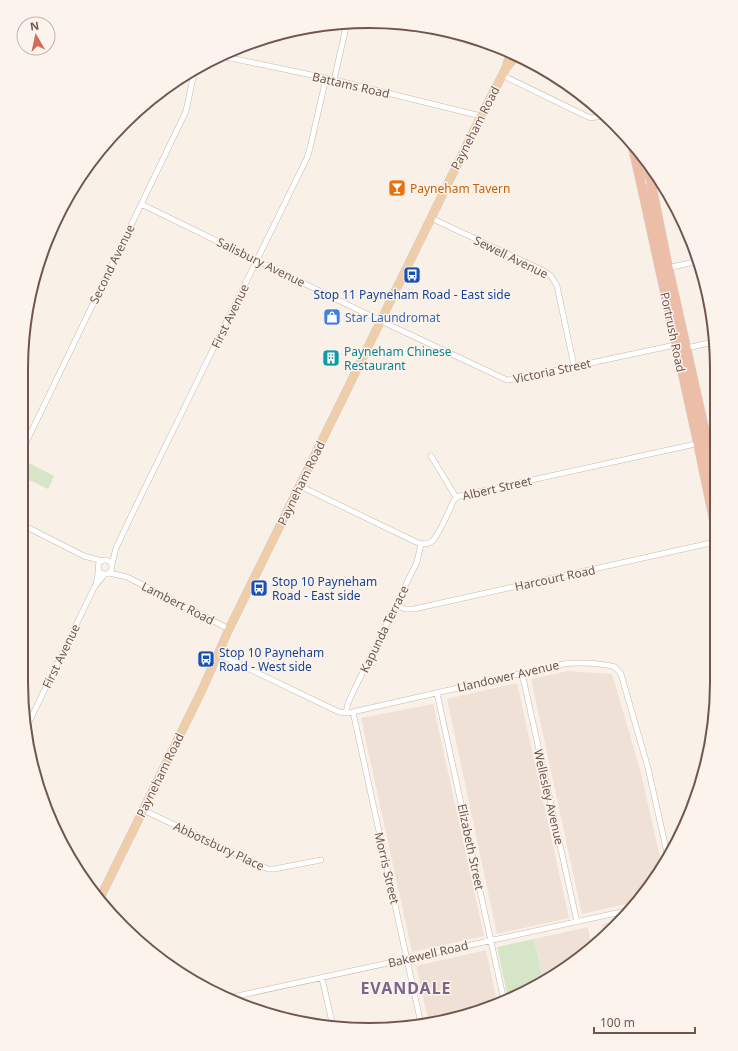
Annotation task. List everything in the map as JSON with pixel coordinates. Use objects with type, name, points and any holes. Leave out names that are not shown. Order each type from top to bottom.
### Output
[{"type":"highway","name":"Portrush Road","points":[[633,153],[686,348],[710,491]]},
{"type":"highway","name":"Portrush Road","points":[[654,182],[664,268],[676,345],[703,443],[710,463]]},
{"type":"main road","name":"Payneham Road","points":[[102,894],[202,690],[229,629],[503,73],[509,58]]},
{"type":"main road","name":"Payneham Road","points":[[503,73],[513,60]]},
{"type":"street","points":[[334,80],[346,29]]},
{"type":"street","name":"Battams Road","points":[[230,58],[326,78],[481,116]]},
{"type":"street","points":[[503,73],[586,116],[591,118],[598,117]]},
{"type":"street","name":"Second Avenue","points":[[28,439],[186,111],[193,77]]},
{"type":"street","name":"First Avenue","points":[[112,565],[116,548],[309,153],[326,78]]},
{"type":"street","points":[[641,184],[653,180]]},
{"type":"street","name":"Salisbury Avenue","points":[[142,204],[381,321]]},
{"type":"street","name":"Sewell Avenue","points":[[431,218],[552,276],[557,286],[574,366]]},
{"type":"street","points":[[664,268],[693,262]]},
{"type":"street","name":"Victoria Street","points":[[381,321],[507,380],[676,345],[686,348]]},
{"type":"street","points":[[686,348],[709,343]]},
{"type":"street","name":"Albert Street","points":[[421,544],[430,543],[435,538],[456,497],[703,443]]},
{"type":"street","points":[[431,456],[456,497]]},
{"type":"street","points":[[300,486],[421,544]]},
{"type":"street","points":[[28,528],[84,556],[101,572],[107,573],[111,571],[112,565],[110,561],[84,556]]},
{"type":"street","name":"Harcourt Road","points":[[396,605],[404,609],[414,609],[710,543]]},
{"type":"street","name":"Kapunda Terrace","points":[[346,713],[355,688],[417,562],[421,544]]},
{"type":"street","name":"First Avenue","points":[[104,560],[116,548]]},
{"type":"street","points":[[99,569],[98,565],[104,560]]},
{"type":"street","name":"Lambert Road","points":[[112,565],[127,577],[229,629]]},
{"type":"street","name":"First Avenue","points":[[30,719],[95,586],[99,569]]},
{"type":"street","name":"First Avenue","points":[[95,586],[107,573]]},
{"type":"street","name":"Lambert Road","points":[[107,573],[127,577]]},
{"type":"street","name":"Llandower Avenue","points":[[218,654],[339,712],[346,713],[571,662],[610,665],[615,667],[621,674],[648,768],[666,849]]},
{"type":"street","name":"Wellesley Avenue","points":[[522,673],[577,922]]},
{"type":"street","name":"Elizabeth Street","points":[[437,693],[503,995]]},
{"type":"street","name":"Morris Street","points":[[353,712],[408,958],[420,1019]]},
{"type":"street","name":"Abbotsbury Place","points":[[143,810],[268,869],[321,860]]},
{"type":"street","name":"Bakewell Road","points":[[239,997],[408,958],[620,912]]},
{"type":"street","points":[[322,978],[332,1021]]},
{"type":"shaded area","points":[[568,671],[612,674],[640,769],[660,859],[640,890],[628,903],[582,914],[531,679]]},
{"type":"shaded area","points":[[517,683],[569,918],[497,934],[447,699]]},
{"type":"shaded area","points":[[433,704],[484,936],[412,952],[361,718]]},
{"type":"shaded area","points":[[611,922],[603,929],[602,924]]},
{"type":"shaded area","points":[[588,927],[591,941],[577,953],[542,976],[534,939]]},
{"type":"shaded area","points":[[486,950],[496,998],[479,1005],[428,1018],[416,966]]},
{"type":"green space","points":[[28,463],[54,476],[48,489],[28,479]]},
{"type":"green space","points":[[534,939],[542,976],[507,994],[497,947]]},
{"type":"place","name":"Payneham Tavern","points":[[397,188]]},
{"type":"place","name":"Stop 11 Payneham Road - East side","points":[[412,275]]},
{"type":"place","name":"Star Laundromat","points":[[332,317]]},
{"type":"place","name":"Payneham Chinese Restaurant","points":[[331,358]]},
{"type":"place","name":"Stop 10 Payneham Road - East side","points":[[259,588]]},
{"type":"place","name":"Stop 10 Payneham Road - West side","points":[[206,659]]},
{"type":"district","name":"EVANDALE","points":[[406,988]]}]
